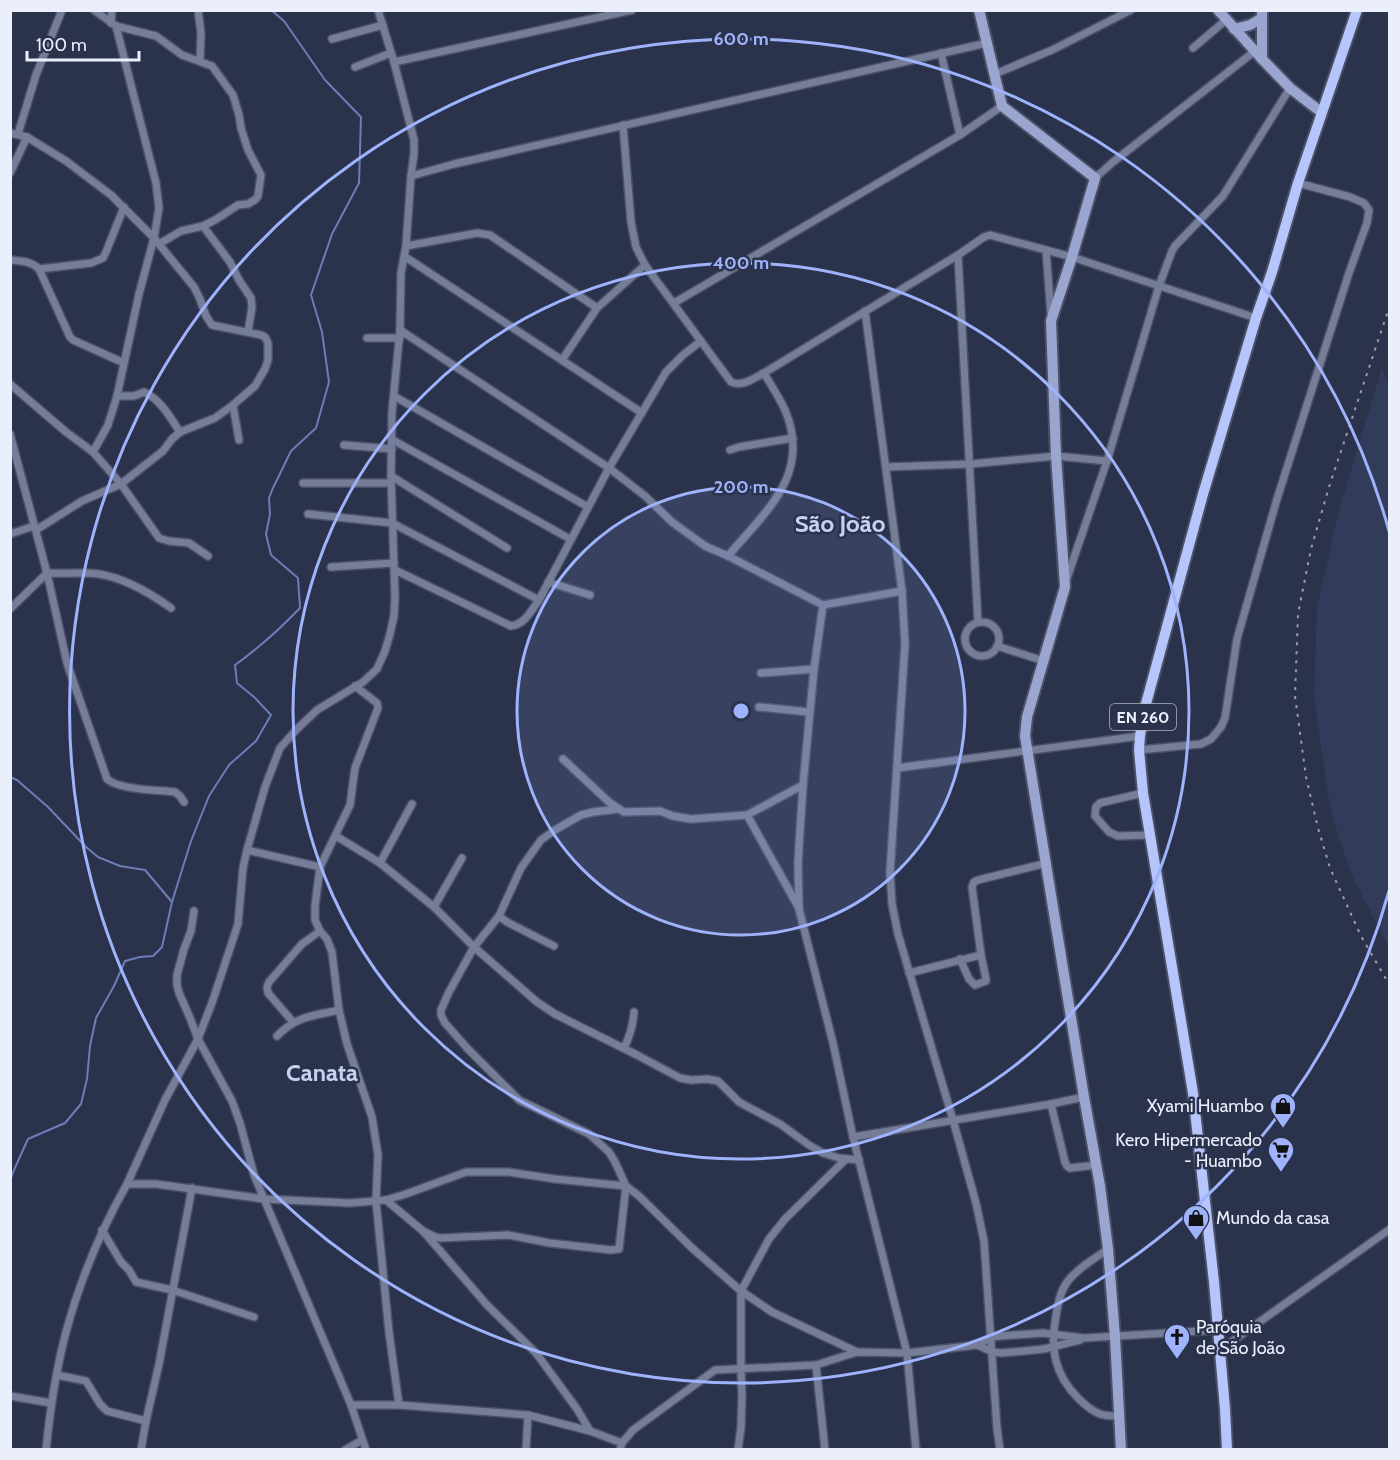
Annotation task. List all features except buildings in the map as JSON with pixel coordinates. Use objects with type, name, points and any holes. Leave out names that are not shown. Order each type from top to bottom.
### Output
[{"type":"main road","name":"EN 260","points":[[1227,1449],[1226,1409],[1193,1093],[1143,793],[1140,736],[1144,711],[1203,494],[1298,183],[1357,10]]},
{"type":"street","points":[[10,534],[35,528],[82,501],[121,484],[163,452],[180,432],[215,418],[233,405],[255,386],[268,360],[268,343],[265,337],[212,325],[208,321],[194,287],[156,241],[111,195],[66,161],[27,137],[14,134],[62,10]]},
{"type":"street","points":[[94,10],[113,25],[156,36],[182,55],[212,66],[233,95],[248,150],[260,171],[261,179],[256,199],[248,204],[238,205],[202,226],[156,241]]},
{"type":"street","points":[[93,452],[108,425],[117,396],[139,294],[156,241],[159,208],[156,183],[113,25],[112,10]]},
{"type":"street","points":[[198,10],[201,33],[200,61]]},
{"type":"street","points":[[46,1449],[51,1403],[66,1332],[82,1281],[102,1230],[127,1184],[165,1100],[198,1039],[236,933],[247,850],[265,787],[280,748],[317,710],[363,682],[376,669],[385,651],[394,616],[392,412],[400,334],[401,273],[406,246],[414,140],[378,10]]},
{"type":"street","points":[[394,62],[632,10]]},
{"type":"street","points":[[979,10],[1002,106],[1095,178]]},
{"type":"street","points":[[995,74],[1052,50],[1131,10]]},
{"type":"street","points":[[1218,10],[1290,88],[1321,112]]},
{"type":"street","points":[[1234,29],[1250,25],[1262,14]]},
{"type":"street","points":[[1051,321],[1095,178],[1113,162],[1258,55],[1262,14]]},
{"type":"street","points":[[1193,48],[1226,20]]},
{"type":"street","points":[[332,39],[383,25]]},
{"type":"street","points":[[411,176],[454,164],[987,43]]},
{"type":"street","points":[[355,67],[391,53]]},
{"type":"street","points":[[941,53],[960,135]]},
{"type":"street","points":[[1121,1449],[1108,1249],[1097,1165],[1025,736],[1027,717],[1065,586],[1107,461],[1172,251],[1223,196],[1290,88]]},
{"type":"street","points":[[674,303],[960,135],[1002,106]]},
{"type":"street","points":[[623,125],[631,222],[636,247],[645,265],[700,341],[731,382],[736,384],[744,383],[764,373],[990,235],[1072,257],[1256,318]]},
{"type":"street","points":[[10,173],[27,137]]},
{"type":"street","points":[[1139,750],[1201,744],[1211,739],[1221,728],[1225,718],[1237,639],[1337,311],[1367,224],[1369,210],[1364,203],[1298,183]]},
{"type":"street","points":[[39,269],[91,263],[103,258],[124,207]]},
{"type":"street","points":[[202,226],[230,262],[251,298],[248,332]]},
{"type":"street","points":[[406,246],[477,233],[490,235],[597,308]]},
{"type":"street","points":[[1046,250],[1065,586]]},
{"type":"street","points":[[958,255],[978,622]]},
{"type":"street","points":[[404,256],[642,413]]},
{"type":"street","points":[[10,260],[24,261],[39,269],[73,340],[124,363]]},
{"type":"street","points":[[562,360],[597,308],[645,265]]},
{"type":"street","points":[[865,311],[902,591],[905,644],[890,872],[892,904],[909,974],[953,1120],[984,1240],[1000,1449]]},
{"type":"street","points":[[367,338],[400,334],[609,468],[645,496],[672,522],[705,546],[823,605],[902,591]]},
{"type":"street","points":[[331,567],[395,566],[515,626],[524,620],[538,600],[609,468],[666,372],[700,341]]},
{"type":"street","points":[[728,556],[780,493],[790,472],[794,454],[793,438],[785,410],[764,373]]},
{"type":"street","points":[[10,384],[93,452],[121,484],[159,538],[189,543],[208,556]]},
{"type":"street","points":[[117,396],[134,396],[144,392],[148,394],[166,411],[180,432]]},
{"type":"street","points":[[394,396],[588,507]]},
{"type":"street","points":[[233,405],[239,440]]},
{"type":"street","points":[[10,434],[67,663],[107,779],[111,783],[135,788],[175,792],[184,802]]},
{"type":"street","points":[[730,450],[793,438]]},
{"type":"street","points":[[391,439],[570,539]]},
{"type":"street","points":[[344,446],[392,450]]},
{"type":"street","points":[[886,467],[970,464],[1056,456],[1107,461]]},
{"type":"street","points":[[303,483],[391,480],[507,548]]},
{"type":"street","points":[[308,514],[392,523],[538,600]]},
{"type":"street","points":[[10,609],[46,573],[98,574],[113,578],[156,597],[171,608]]},
{"type":"street","points":[[548,582],[590,595]]},
{"type":"street","points":[[823,605],[809,712],[803,784],[798,862],[799,909],[907,1353],[916,1449]]},
{"type":"street","points":[[986,622],[997,631],[998,646],[984,656],[974,654],[965,644],[966,633],[973,624],[986,622]]},
{"type":"street","points":[[998,646],[1044,661]]},
{"type":"street","points":[[761,673],[814,669]]},
{"type":"street","points":[[355,686],[376,703],[378,708],[355,768],[350,805],[320,867],[315,920],[332,952],[339,1010],[347,1044],[372,1117],[378,1155],[376,1201],[399,1405]]},
{"type":"street","points":[[759,707],[809,712]]},
{"type":"street","points":[[897,768],[1140,736]]},
{"type":"street","points":[[563,759],[624,812],[660,811],[691,819],[747,816],[803,784]]},
{"type":"street","points":[[1143,793],[1100,803],[1095,807],[1095,816],[1109,832],[1118,836],[1150,835]]},
{"type":"street","points":[[380,862],[412,804]]},
{"type":"street","points":[[618,809],[580,815],[541,840],[521,868],[499,916],[474,946],[449,992],[441,1015],[445,1023],[519,1100],[589,1134],[599,1142],[609,1152],[626,1186],[741,1291],[772,1312],[857,1352]]},
{"type":"street","points":[[747,816],[799,909]]},
{"type":"street","points":[[336,836],[380,862],[537,1002],[555,1014],[680,1078],[717,1081],[739,1101],[780,1124],[823,1153],[859,1160]]},
{"type":"street","points":[[247,850],[320,867]]},
{"type":"street","points":[[434,908],[462,858]]},
{"type":"street","points":[[960,959],[969,979],[975,985],[986,981],[972,887],[974,882],[1047,863]]},
{"type":"street","points":[[194,911],[191,931],[177,975],[177,985],[198,1039],[232,1101],[254,1175],[351,1405],[366,1449]]},
{"type":"street","points":[[499,916],[554,946]]},
{"type":"street","points":[[292,1022],[268,993],[267,987],[302,944],[320,931]]},
{"type":"street","points":[[909,974],[981,955]]},
{"type":"street","points":[[277,1036],[299,1018],[339,1010]]},
{"type":"street","points":[[624,1048],[633,1024],[634,1012]]},
{"type":"street","points":[[853,1137],[1084,1097]]},
{"type":"street","points":[[1051,1104],[1067,1166],[1070,1168],[1097,1165]]},
{"type":"street","points":[[738,1449],[742,1417],[741,1291],[769,1239],[785,1219],[846,1159]]},
{"type":"street","points":[[127,1184],[156,1184],[264,1199],[350,1203],[386,1200],[466,1172],[475,1171],[508,1172],[626,1186]]},
{"type":"street","points":[[423,1231],[440,1238],[508,1235],[550,1243],[619,1249],[626,1186]]},
{"type":"street","points":[[141,1449],[192,1188]]},
{"type":"street","points":[[386,1200],[423,1231],[487,1305],[536,1353],[577,1409],[590,1431]]},
{"type":"street","points":[[1220,1350],[1389,1229]]},
{"type":"street","points":[[102,1230],[134,1281],[172,1290],[254,1317]]},
{"type":"street","points":[[1108,1249],[1086,1264],[1068,1282],[1059,1298],[1053,1334],[1056,1361],[1061,1377],[1072,1392],[1087,1407],[1100,1414],[1119,1416]]},
{"type":"street","points":[[351,1405],[399,1405],[528,1415],[590,1431],[621,1446],[633,1430],[715,1370],[816,1365],[857,1352],[907,1353],[977,1345],[992,1337],[1043,1333],[1084,1338],[1218,1330]]},
{"type":"street","points":[[977,1345],[1002,1353],[1044,1349],[1084,1338]]},
{"type":"street","points":[[816,1365],[825,1449]]},
{"type":"street","points":[[57,1375],[86,1381],[107,1411],[146,1421]]},
{"type":"street","points":[[10,1396],[51,1403]]},
{"type":"street","points":[[526,1449],[528,1415]]},
{"type":"street","points":[[345,1449],[362,1440]]},
{"type":"shaded area","points":[[1382,368],[1390,390],[1389,948],[1354,880],[1339,839],[1328,795],[1314,697],[1317,607],[1339,510]]},
{"type":"waterway","points":[[10,1181],[28,1139],[65,1123],[81,1104],[96,1018],[125,961],[153,956],[162,947],[172,902],[191,841],[209,796],[229,765],[256,741],[271,715],[237,683],[235,665],[269,638],[300,608],[298,578],[271,555],[266,534],[270,514],[269,498],[291,451],[316,428],[329,382],[322,332],[311,295],[332,234],[359,183],[361,117],[325,80],[284,21],[271,10]]},
{"type":"waterway","points":[[10,777],[17,780],[48,807],[98,857],[120,866],[145,870],[172,902]]},
{"type":"railway","points":[[1390,305],[1329,487],[1311,549],[1298,614],[1295,696],[1306,777],[1330,868],[1361,936],[1390,986]]},
{"type":"place","name":"Xyami Huambo","points":[[1283,1129]]},
{"type":"place","name":"Kero Hipermercado - Huambo","points":[[1281,1173]]},
{"type":"place","name":"Mundo da casa","points":[[1196,1241]]},
{"type":"place","name":"Paróquia de São João","points":[[1177,1360]]},
{"type":"district","name":"São João","points":[[840,523]]},
{"type":"district","name":"Canata","points":[[322,1072]]}]
